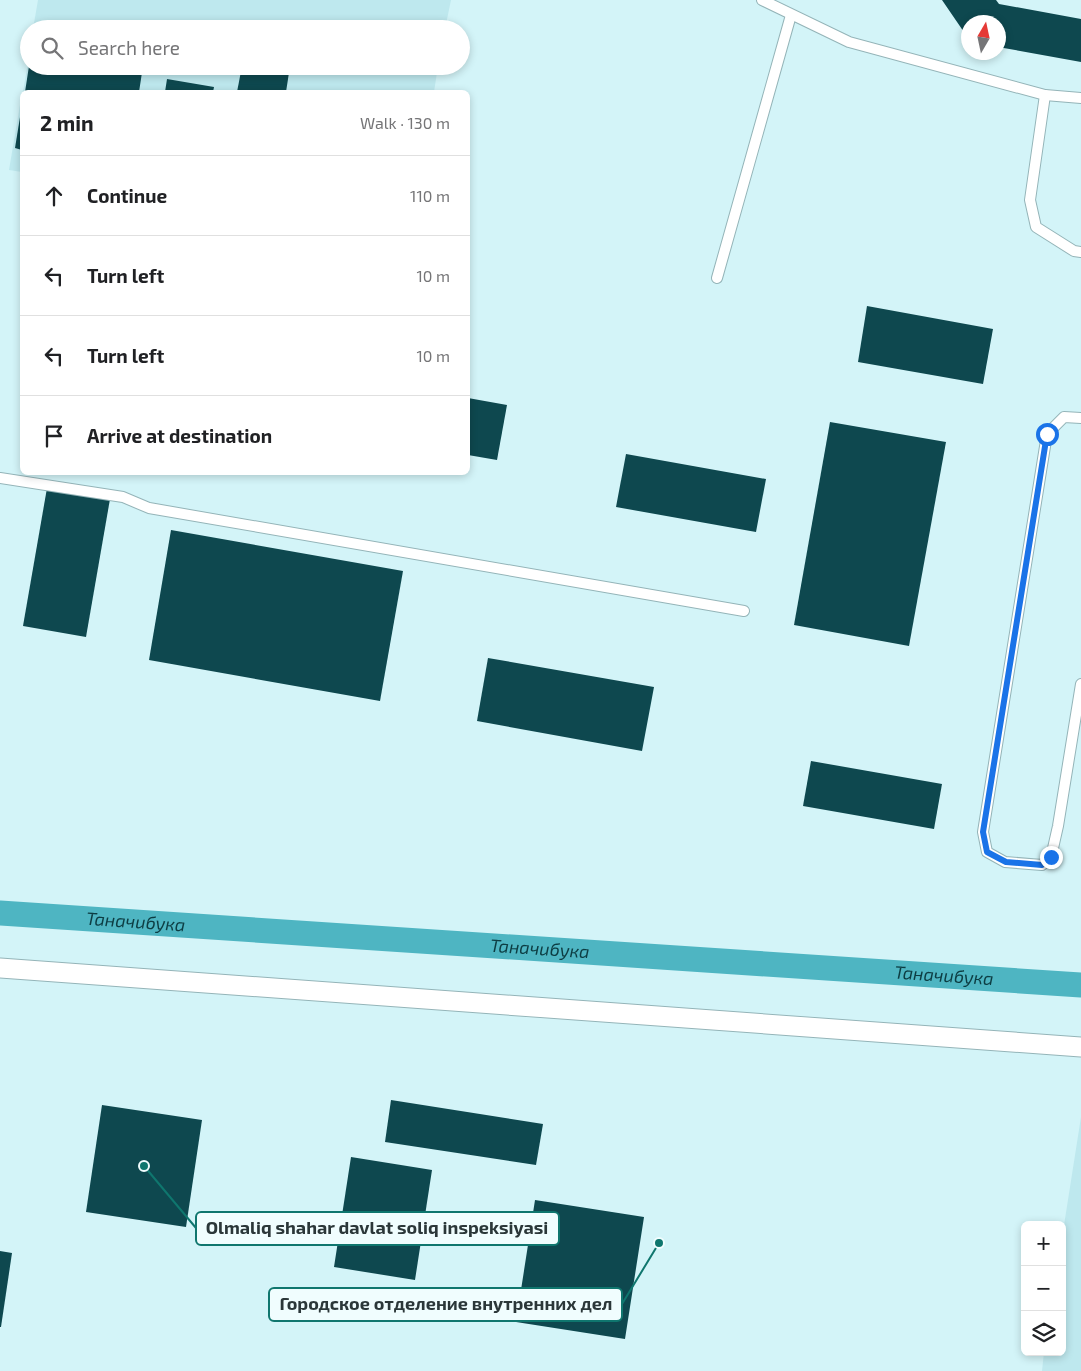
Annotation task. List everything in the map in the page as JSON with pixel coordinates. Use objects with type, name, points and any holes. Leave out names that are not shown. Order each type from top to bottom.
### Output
[{"type":"street","points":[[0,968],[1081,1046]]},
{"type":"lane","points":[[762,0],[849,42],[1045,95],[1081,98]]},
{"type":"lane","points":[[717,278],[791,15]]},
{"type":"lane","points":[[1045,95],[1030,200],[1036,227],[1074,251],[1081,252]]},
{"type":"lane","points":[[1081,418],[1064,417],[1047,434],[983,832],[987,852],[1006,862],[1042,865],[1051,857],[1058,826],[1081,684]]},
{"type":"lane","points":[[0,478],[123,497],[149,508],[159,510],[744,611]]},
{"type":"shaded area","points":[[38,0],[451,0],[447,20],[35,20]]},
{"type":"shaded area","points":[[26,75],[437,75],[434,90],[23,90]]},
{"type":"shaded area","points":[[20,105],[20,172],[9,170]]},
{"type":"shaded area","points":[[1081,1117],[1081,1371],[1042,1371],[1044,1356],[1066,1356],[1065,1221]]},
{"type":"building","points":[[942,0],[996,0],[999,4],[1081,19],[1081,62],[1006,48],[1006,15],[961,15],[961,28]]},
{"type":"building","points":[[28,75],[142,75],[139,90],[25,90]]},
{"type":"building","points":[[240,75],[289,75],[286,90],[237,90]]},
{"type":"building","points":[[167,79],[214,87],[213,90],[165,90]]},
{"type":"building","points":[[20,117],[20,149],[15,148]]},
{"type":"building","points":[[867,306],[993,329],[983,384],[858,362]]},
{"type":"building","points":[[470,398],[507,405],[497,460],[470,455]]},
{"type":"building","points":[[830,422],[946,442],[909,646],[794,625]]},
{"type":"building","points":[[626,454],[766,479],[756,532],[616,507]]},
{"type":"building","points":[[47,488],[110,499],[86,637],[23,626]]},
{"type":"building","points":[[171,530],[403,571],[380,701],[149,660]]},
{"type":"building","points":[[488,658],[654,687],[642,751],[477,721]]},
{"type":"building","points":[[811,761],[942,784],[934,829],[803,806]]},
{"type":"building","points":[[391,1100],[543,1124],[536,1165],[385,1142]]},
{"type":"building","points":[[102,1105],[202,1120],[186,1227],[86,1212]]},
{"type":"building","points":[[351,1157],[432,1170],[415,1280],[334,1267]]},
{"type":"building","points":[[535,1200],[644,1217],[625,1339],[516,1322]]},
{"type":"building","points":[[0,1251],[12,1253],[1,1327],[0,1327]]},
{"type":"waterway","name":"Таначибука","points":[[0,913],[1081,985]]},
{"type":"place","name":"Olmaliq shahar davlat soliq inspeksiyasi","points":[[144,1166]]},
{"type":"place","name":"Городское отделение внутренних дел","points":[[659,1243]]},
{"type":"route","points":[[1047,434],[983,832],[987,852],[1006,862],[1042,865],[1051,857]]}]
